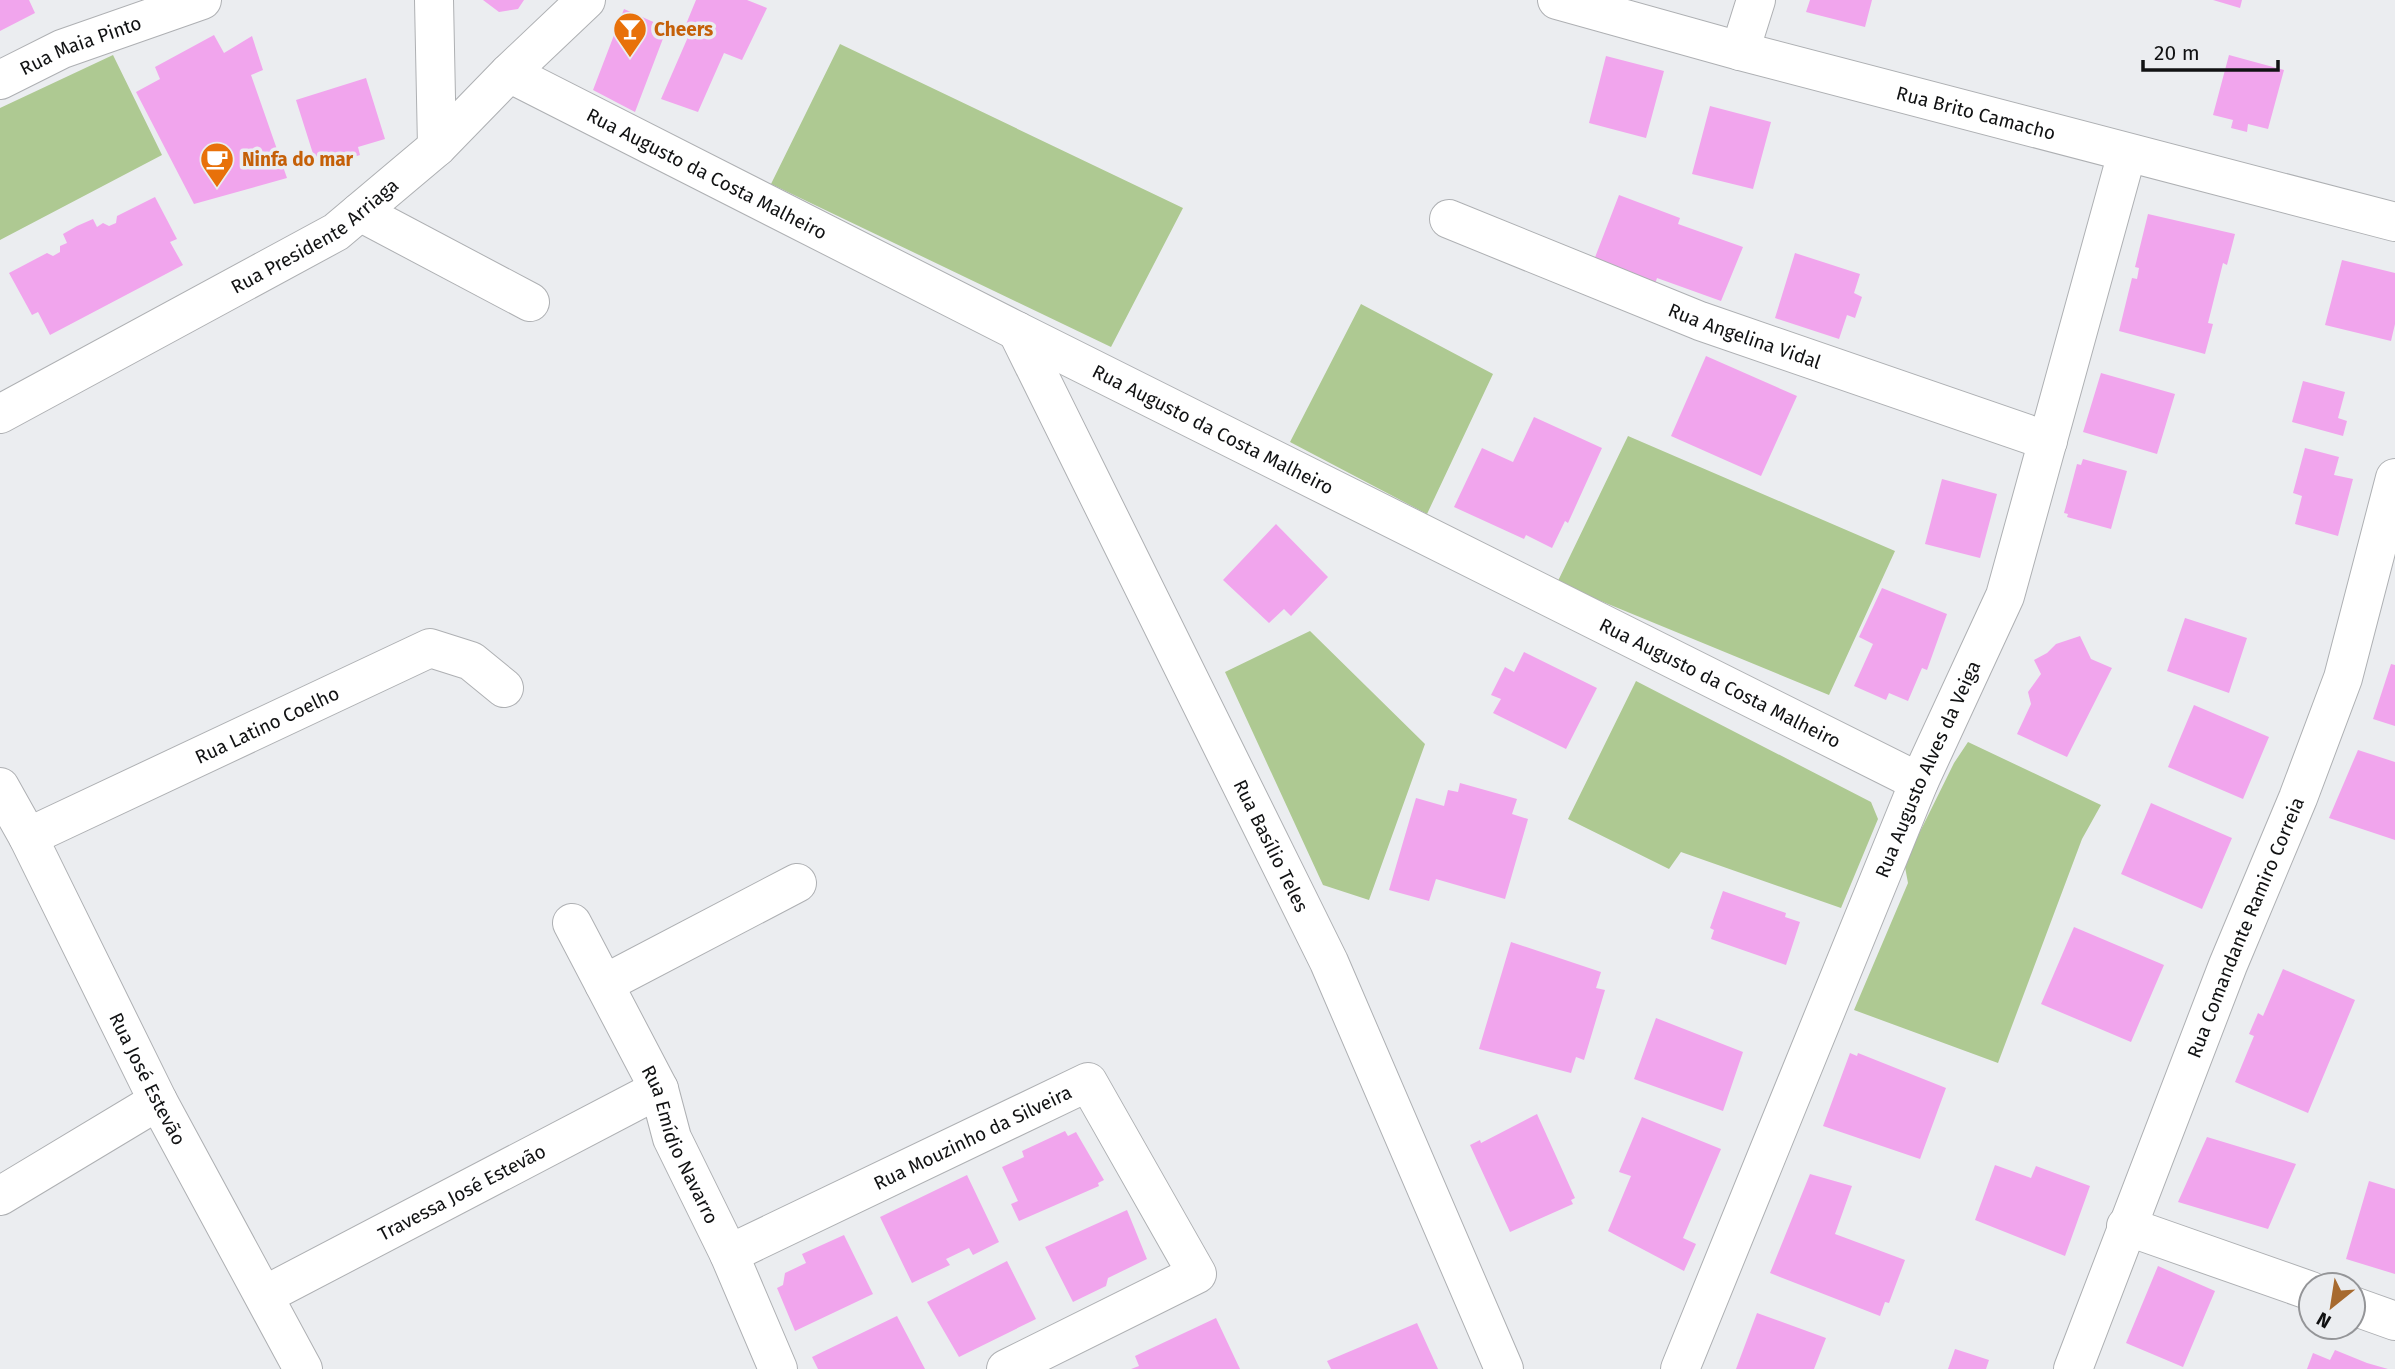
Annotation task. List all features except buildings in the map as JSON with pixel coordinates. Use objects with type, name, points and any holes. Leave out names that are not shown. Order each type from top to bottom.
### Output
[{"type":"street","name":"Rua Maia Pinto","points":[[0,80],[62,50],[202,0]]},
{"type":"street","points":[[434,0],[437,146]]},
{"type":"street","name":"Rua Presidente Arriaga","points":[[0,414],[336,232],[437,146],[586,0]]},
{"type":"street","name":"Rua Brito Camacho","points":[[1557,0],[1740,51],[2395,222]]},
{"type":"street","points":[[1740,51],[1755,0]]},
{"type":"street","name":"Rua Augusto da Costa Malheiro","points":[[509,73],[1017,331],[1919,782]]},
{"type":"street","name":"Rua Augusto Alves da Veiga","points":[[1680,1369],[1919,782],[2005,596],[2127,153]]},
{"type":"street","points":[[360,212],[530,302]]},
{"type":"street","name":"Rua Angelina Vidal","points":[[1449,219],[1700,321],[2048,441]]},
{"type":"street","name":"Rua Basílio Teles","points":[[1017,331],[1329,962],[1504,1369]]},
{"type":"street","name":"Rua Comandante Ramiro Correia","points":[[2073,1369],[2126,1226],[2343,678],[2395,478]]},
{"type":"street","name":"Rua Latino Coelho","points":[[28,836],[430,648],[471,661],[504,688]]},
{"type":"street","name":"Rua José Estevão","points":[[0,787],[28,836],[158,1101],[303,1369]]},
{"type":"street","points":[[604,985],[797,883]]},
{"type":"street","name":"Rua Emídio Navarro","points":[[572,923],[659,1089],[672,1138],[729,1254],[778,1369]]},
{"type":"street","name":"Rua Mouzinho da Silveira","points":[[729,1254],[1088,1082],[1197,1274],[1006,1369]]},
{"type":"street","name":"Travessa José Estevão","points":[[265,1295],[659,1089]]},
{"type":"street","points":[[0,1196],[158,1101]]},
{"type":"street","points":[[2126,1226],[2297,1287]]},
{"type":"street","points":[[2367,1311],[2395,1321]]},
{"type":"green space","points":[[840,44],[1183,208],[1111,347],[771,184]]},
{"type":"green space","points":[[113,55],[162,155],[0,240],[0,108]]},
{"type":"green space","points":[[1361,304],[1493,374],[1427,514],[1290,442]]},
{"type":"green space","points":[[1628,436],[1895,551],[1829,695],[1557,583]]},
{"type":"green space","points":[[1310,631],[1425,744],[1369,900],[1323,885],[1225,672]]},
{"type":"green space","points":[[1636,681],[1871,802],[1878,819],[1841,908],[1681,852],[1669,869],[1568,819]]},
{"type":"green space","points":[[1968,742],[2101,805],[2082,839],[1998,1063],[1854,1010],[1908,883],[1905,867],[1907,858],[1954,763]]},
{"type":"place","name":"Cheers","points":[[630,59]]},
{"type":"place","name":"Ninfa do mar","points":[[217,189]]}]
